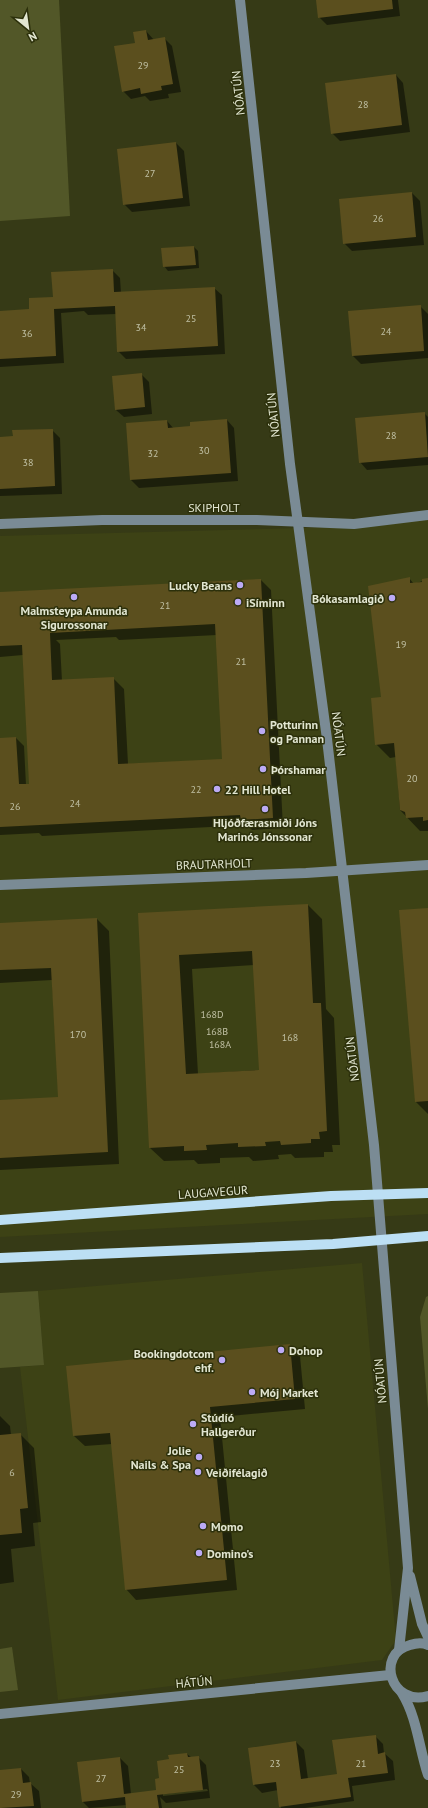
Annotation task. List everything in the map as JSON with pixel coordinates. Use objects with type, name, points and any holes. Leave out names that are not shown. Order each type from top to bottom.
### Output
[{"type":"main road","name":"LAUGAVEGUR","points":[[0,1220],[324,1197],[428,1194]]},
{"type":"main road","points":[[0,1258],[333,1244],[428,1236]]},
{"type":"street","name":"NÓATÚN","points":[[240,0],[298,522],[327,739],[368,1084],[408,1568],[422,1624],[428,1637]]},
{"type":"street","name":"SKIPHOLT","points":[[0,524],[102,520],[235,520],[354,524],[428,515]]},
{"type":"street","name":"BRAUTARHOLT","points":[[0,885],[342,871],[428,865]]},
{"type":"street","name":"NÓATÚN","points":[[390,1675],[390,1666],[393,1657],[399,1650],[408,1568]]},
{"type":"street","points":[[399,1650],[407,1645],[416,1643],[428,1645]]},
{"type":"street","points":[[390,1675],[393,1682],[402,1693],[411,1711],[428,1775]]},
{"type":"street","name":"HÁTÚN","points":[[0,1714],[390,1675]]},
{"type":"street","points":[[402,1693],[414,1697],[428,1696]]},
{"type":"shaded area","points":[[0,0],[59,0],[70,216],[0,221]]},
{"type":"shaded area","points":[[428,519],[428,1214],[0,1237],[0,536],[378,526]]},
{"type":"shaded area","points":[[362,1263],[396,1640],[382,1660],[58,1700],[20,1367],[44,1365],[38,1291]]},
{"type":"shaded area","points":[[38,1291],[44,1365],[0,1368],[0,1293]]},
{"type":"shaded area","points":[[428,1296],[428,1409],[420,1317],[426,1297]]},
{"type":"shaded area","points":[[12,1647],[18,1690],[0,1692],[0,1649]]},
{"type":"building","points":[[316,0],[392,0],[393,9],[318,18]]},
{"type":"building","points":[[146,30],[148,40],[165,37],[173,84],[161,86],[162,90],[141,94],[140,88],[122,92],[114,46],[135,43],[133,32]]},
{"type":"building","points":[[396,74],[402,125],[331,134],[325,83]]},
{"type":"building","points":[[176,142],[183,198],[123,205],[117,149]]},
{"type":"building","points":[[412,192],[416,237],[343,244],[339,199]]},
{"type":"building","points":[[194,246],[196,265],[163,267],[161,248]]},
{"type":"building","points":[[113,269],[114,292],[215,287],[218,346],[117,352],[115,306],[54,309],[56,356],[0,359],[0,311],[29,309],[29,298],[53,297],[51,272]]},
{"type":"building","points":[[421,305],[424,351],[352,356],[348,311]]},
{"type":"building","points":[[142,373],[145,407],[115,410],[112,376]]},
{"type":"building","points":[[425,412],[428,457],[359,463],[355,418]]},
{"type":"building","points":[[227,419],[231,473],[130,480],[126,423],[167,420],[168,428],[190,426],[190,422]]},
{"type":"building","points":[[53,429],[55,486],[0,489],[0,437],[13,436],[12,430]]},
{"type":"building","points":[[410,577],[410,583],[422,582],[422,579],[428,578],[428,820],[423,821],[423,817],[406,818],[405,812],[400,810],[394,743],[375,745],[371,698],[381,697],[368,586]]},
{"type":"building","points":[[261,579],[273,818],[241,820],[240,815],[0,827],[0,738],[16,737],[19,784],[29,784],[22,645],[0,646],[0,592]],"holes":[[[215,624],[222,759],[118,764],[114,677],[52,680],[50,633]]]},
{"type":"building","points":[[308,904],[313,1003],[321,1003],[327,1131],[319,1132],[320,1139],[311,1139],[311,1143],[281,1145],[280,1141],[265,1142],[266,1146],[238,1147],[238,1143],[206,1145],[207,1150],[184,1151],[184,1146],[149,1148],[138,913]],"holes":[[[252,951],[259,1070],[186,1074],[179,955]]]},
{"type":"building","points":[[428,908],[428,1101],[415,1102],[399,910]]},
{"type":"building","points":[[97,918],[108,1152],[0,1158],[0,1100],[58,1097],[51,968],[0,970],[0,923]]},
{"type":"building","points":[[290,1344],[295,1399],[210,1407],[227,1580],[125,1590],[110,1433],[73,1436],[66,1366]]},
{"type":"building","points":[[21,1433],[28,1508],[20,1509],[22,1533],[0,1535],[0,1435]]},
{"type":"building","points":[[376,1735],[378,1754],[385,1752],[388,1773],[348,1778],[351,1797],[279,1807],[276,1782],[253,1785],[248,1748],[296,1741],[301,1779],[337,1774],[332,1740]]},
{"type":"building","points":[[187,1753],[188,1757],[199,1756],[203,1790],[157,1795],[159,1808],[126,1808],[125,1797],[82,1802],[77,1762],[120,1757],[124,1794],[156,1790],[155,1779],[159,1778],[157,1761],[169,1759],[168,1755]]},
{"type":"building","points":[[21,1768],[23,1783],[31,1782],[34,1806],[0,1808],[0,1770]]},
{"type":"place","name":"Lucky Beans","points":[[240,585]]},
{"type":"place","name":"Malmsteypa Amunda Sigurossonar","points":[[74,597]]},
{"type":"place","name":"Bókasamlagið","points":[[392,598]]},
{"type":"place","name":"iSíminn","points":[[238,602]]},
{"type":"place","name":"Potturinn og Pannan","points":[[262,731]]},
{"type":"place","name":"Þórshamar","points":[[263,769]]},
{"type":"place","name":"22 Hill Hotel","points":[[217,789]]},
{"type":"place","name":"Hljóðfærasmiði Jóns Marinós Jónssonar","points":[[265,809]]},
{"type":"place","name":"Dohop","points":[[281,1350]]},
{"type":"place","name":"Bookingdotcom ehf.","points":[[222,1360]]},
{"type":"place","name":"Mój Market","points":[[252,1392]]},
{"type":"place","name":"Stúdíó Hallgerður","points":[[193,1424]]},
{"type":"place","name":"Jolie Nails & Spa","points":[[199,1457]]},
{"type":"place","name":"Veiðifélagið","points":[[198,1472]]},
{"type":"place","name":"Momo","points":[[203,1526]]},
{"type":"place","name":"Domino's","points":[[199,1553]]}]
